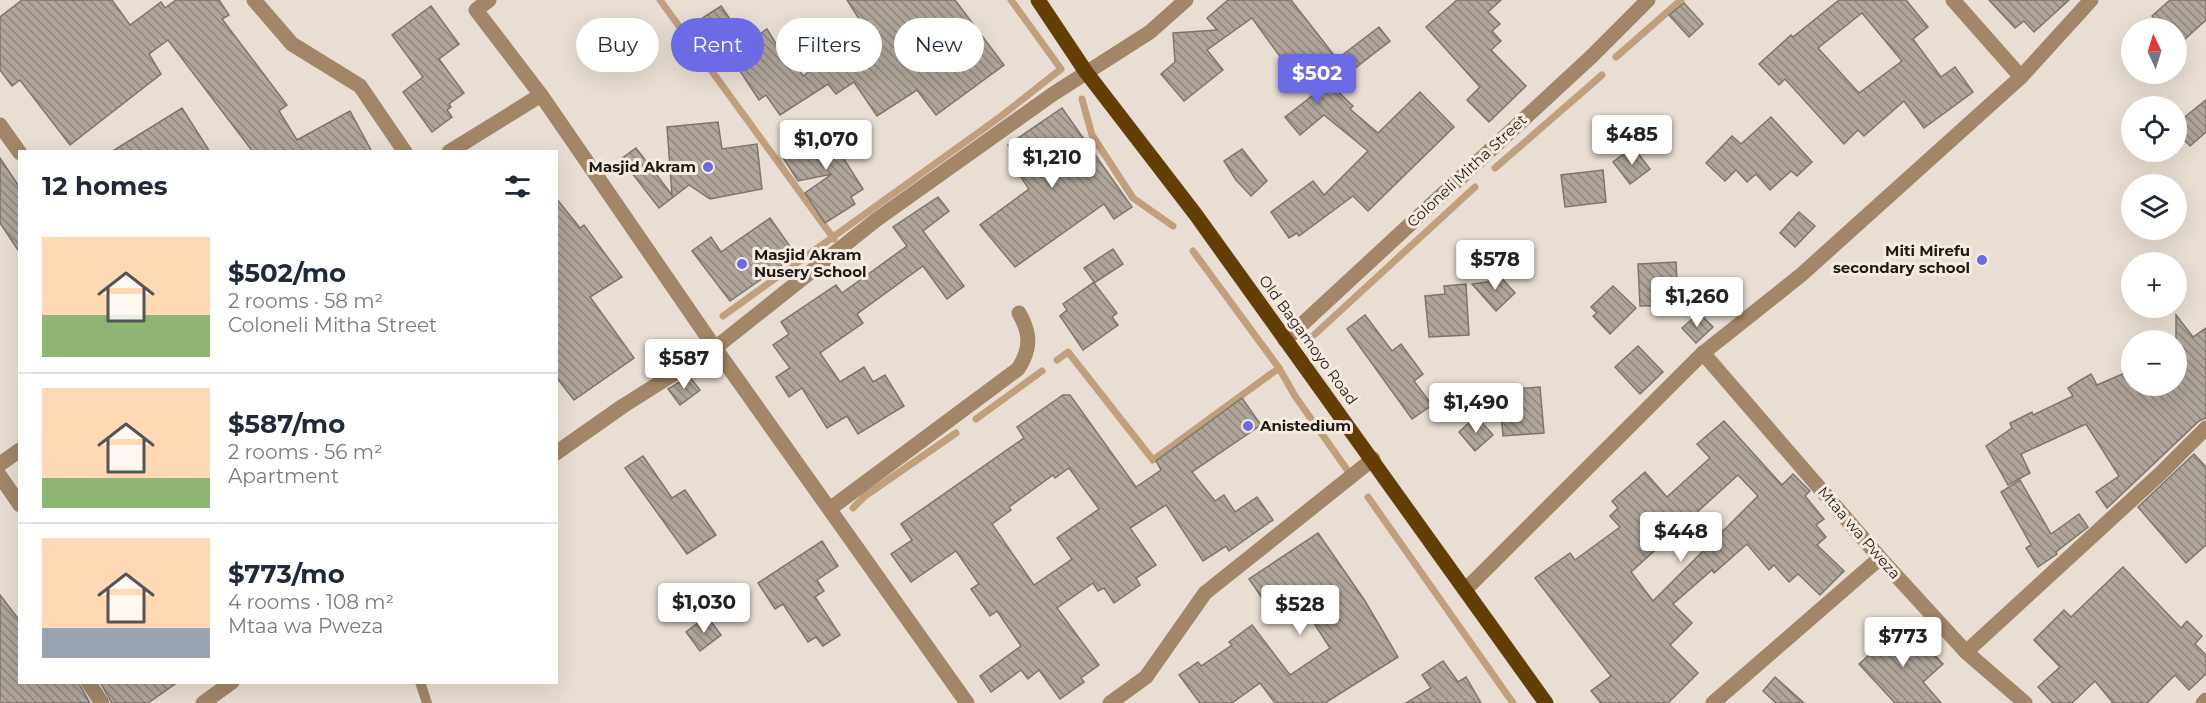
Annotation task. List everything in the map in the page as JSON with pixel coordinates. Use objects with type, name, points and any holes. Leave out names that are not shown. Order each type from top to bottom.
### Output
[{"type":"main road","name":"Old Bagamoyo Road","points":[[1038,0],[1086,72],[1196,215],[1546,703]]},
{"type":"street","points":[[254,0],[292,44],[360,86],[404,150]]},
{"type":"street","points":[[489,0],[476,10],[541,95],[715,348],[831,508],[967,703]]},
{"type":"street","points":[[558,452],[623,406],[715,348],[876,220],[1086,72],[1150,32],[1186,0]]},
{"type":"street","name":"Coloneli Mitha Street","points":[[1285,340],[1592,56],[1648,0]]},
{"type":"street","points":[[1953,0],[2020,77]]},
{"type":"street","points":[[1465,590],[1703,353],[1801,275],[2020,77],[2091,0]]},
{"type":"street","points":[[452,150],[541,95]]},
{"type":"street","points":[[0,125],[18,150]]},
{"type":"street","points":[[831,508],[1018,369],[1026,356],[1029,341],[1026,326],[1019,313]]},
{"type":"street","name":"Mtaa wa Pweza","points":[[1703,353],[1880,558],[1966,652],[2025,703]]},
{"type":"street","points":[[1966,652],[2206,428]]},
{"type":"street","points":[[0,464],[18,451]]},
{"type":"street","points":[[1110,703],[1146,677],[1205,593],[1373,459]]},
{"type":"street","points":[[0,476],[18,502]]},
{"type":"street","points":[[1713,703],[1880,558]]},
{"type":"street","points":[[89,684],[102,703]]},
{"type":"street","points":[[204,703],[229,684]]},
{"type":"street","points":[[2203,703],[2206,700]]},
{"type":"lane","points":[[421,684],[427,703]]},
{"type":"building","points":[[22,0],[112,0],[130,25],[161,2],[165,8],[176,0],[219,0],[229,15],[222,19],[287,105],[279,111],[297,140],[350,111],[371,150],[251,150],[168,40],[149,54],[161,74],[70,145],[20,80],[12,86],[0,70],[0,17]]},
{"type":"building","points":[[847,0],[955,0],[969,18],[894,18],[894,72],[984,72],[984,38],[1004,65],[936,115],[917,90],[877,116],[854,82],[836,94],[828,84],[780,115],[766,95],[759,100],[741,72],[764,72],[764,31],[767,29],[776,44],[776,72],[800,72],[803,76],[809,72],[882,72],[882,18],[859,18]]},
{"type":"building","points":[[1228,0],[1291,0],[1337,59],[1379,27],[1390,41],[1332,86],[1353,106],[1350,109],[1378,133],[1420,92],[1454,127],[1368,211],[1353,196],[1299,236],[1297,233],[1289,238],[1271,212],[1313,181],[1324,195],[1368,151],[1324,115],[1300,135],[1285,117],[1317,92],[1291,57],[1284,62],[1252,18],[1207,50],[1223,70],[1184,101],[1161,74],[1175,62],[1173,33],[1217,30],[1207,18]]},
{"type":"building","points":[[1457,0],[1501,0],[1488,12],[1500,24],[1492,31],[1501,41],[1491,50],[1526,86],[1489,122],[1467,100],[1480,87],[1426,27]]},
{"type":"building","points":[[1839,0],[1906,0],[1928,27],[1913,39],[1941,77],[1955,67],[1973,92],[1924,128],[1904,101],[1864,136],[1858,130],[1844,144],[1785,79],[1779,85],[1759,64],[1791,35],[1793,37]],"holes":[[[1862,13],[1902,61],[1859,93],[1818,48]]]},
{"type":"building","points":[[1989,0],[2069,0],[2034,32],[2024,21],[2015,28]]},
{"type":"building","points":[[2170,0],[2206,0],[2206,20],[2187,37],[2187,18],[2154,18],[2152,16]]},
{"type":"building","points":[[1684,3],[1703,24],[1689,37],[1669,15]]},
{"type":"building","points":[[431,6],[459,44],[439,59],[464,93],[449,104],[451,107],[447,110],[452,117],[432,132],[403,92],[423,77],[392,35]]},
{"type":"building","points":[[721,6],[729,18],[702,18]]},
{"type":"building","points":[[2206,100],[2206,132],[2190,146],[2187,143],[2187,115]]},
{"type":"building","points":[[182,108],[209,150],[114,150]]},
{"type":"building","points":[[1062,108],[1132,207],[1114,219],[1104,204],[1015,267],[980,225],[1029,189],[1016,170],[1022,166],[1008,145]]},
{"type":"building","points":[[1771,117],[1812,162],[1797,176],[1791,171],[1770,190],[1756,174],[1747,182],[1736,170],[1725,181],[1706,163],[1732,136],[1741,144]]},
{"type":"building","points":[[718,122],[722,149],[757,144],[762,189],[710,199],[689,185],[659,208],[621,159],[636,148],[672,195],[667,127]]},
{"type":"building","points":[[837,122],[854,149],[842,156],[863,189],[851,197],[855,204],[825,223],[805,193],[832,174],[798,181],[782,156]]},
{"type":"building","points":[[1633,147],[1650,169],[1630,184],[1613,162]]},
{"type":"building","points":[[1242,149],[1267,181],[1251,196],[1236,180],[1224,161]]},
{"type":"building","points":[[0,158],[18,185],[18,250],[0,223]]},
{"type":"building","points":[[1603,170],[1606,202],[1565,207],[1561,175]]},
{"type":"building","points":[[938,197],[949,211],[923,231],[964,286],[947,299],[923,266],[857,314],[863,323],[820,353],[840,382],[864,367],[873,382],[885,375],[904,406],[858,434],[847,416],[827,428],[802,388],[789,397],[776,377],[790,368],[773,345],[789,334],[781,322],[836,285],[842,293],[907,246],[893,227]]},
{"type":"building","points":[[558,200],[580,228],[584,225],[622,277],[590,297],[634,358],[574,400],[558,380]]},
{"type":"building","points":[[1799,212],[1815,226],[1795,247],[1780,233]]},
{"type":"building","name":"Masjid Akram Nusery School","points":[[770,218],[796,255],[730,301],[692,251],[711,237],[721,252]]},
{"type":"building","points":[[1113,249],[1123,264],[1094,283],[1117,313],[1112,317],[1118,325],[1083,350],[1060,316],[1067,310],[1063,304],[1094,282],[1084,268]]},
{"type":"building","points":[[1676,262],[1678,305],[1640,306],[1638,264]]},
{"type":"building","points":[[1497,273],[1515,293],[1496,311],[1472,284],[1487,282]]},
{"type":"building","points":[[1466,284],[1469,335],[1429,337],[1425,296],[1445,294],[1444,286]]},
{"type":"building","points":[[1613,286],[1636,308],[1610,334],[1593,316],[1597,313],[1591,307]]},
{"type":"building","points":[[1699,313],[1713,327],[1696,343],[1682,328]]},
{"type":"building","points":[[1365,315],[1392,351],[1401,344],[1423,374],[1414,381],[1432,405],[1412,419],[1347,329]]},
{"type":"building","points":[[2176,318],[2178,318],[2193,337],[2206,328],[2206,418],[2199,421],[2107,508],[2096,492],[2119,476],[2086,424],[2021,454],[2030,473],[2008,485],[1986,446],[2012,428],[2010,423],[2073,396],[2068,388],[2091,374],[2097,385],[2121,375],[2121,396],[2187,396],[2187,330],[2176,330]]},
{"type":"building","points":[[1638,346],[1663,372],[1640,394],[1615,367]]},
{"type":"building","points":[[689,376],[700,390],[680,405],[668,389]]},
{"type":"building","points":[[1540,387],[1544,433],[1503,436],[1499,390]]},
{"type":"building","points":[[1063,395],[1070,395],[1136,487],[1161,470],[1156,461],[1242,398],[1261,425],[1192,472],[1215,501],[1224,495],[1235,512],[1257,497],[1273,520],[1229,551],[1226,546],[1203,561],[1166,505],[1130,528],[1156,565],[1136,578],[1140,585],[1114,603],[1104,588],[1098,591],[1093,583],[1057,608],[1099,665],[1081,678],[1084,682],[1060,699],[1039,670],[1028,679],[1021,670],[991,692],[980,676],[1021,646],[997,611],[990,616],[971,589],[979,584],[956,551],[911,582],[891,554],[912,540],[901,524],[1024,438],[1017,427]],"holes":[[[1069,468],[1099,509],[1057,538],[1072,559],[1034,585],[992,524],[1011,510],[1009,507],[1053,475],[1055,478]]]},
{"type":"building","points":[[1476,416],[1493,435],[1475,451],[1459,432]]},
{"type":"building","points":[[1724,421],[1782,485],[1793,474],[1810,491],[1805,496],[1824,519],[1816,525],[1826,537],[1817,545],[1844,571],[1820,595],[1798,574],[1789,582],[1774,565],[1769,570],[1747,544],[1714,573],[1712,570],[1673,604],[1692,623],[1670,645],[1698,673],[1668,703],[1601,703],[1591,691],[1611,676],[1535,578],[1570,553],[1575,560],[1620,527],[1610,516],[1618,508],[1612,501],[1645,472],[1667,497],[1710,458],[1697,444]],"holes":[[[1738,475],[1758,496],[1653,601],[1631,572]]]},
{"type":"building","points":[[2194,454],[2206,467],[2206,545],[2186,563],[2138,507]]},
{"type":"building","points":[[643,456],[672,498],[685,490],[716,535],[687,554],[625,468]]},
{"type":"building","points":[[2020,480],[2051,534],[2079,514],[2088,527],[2038,567],[2026,548],[2031,545],[2001,492]]},
{"type":"building","points":[[1318,533],[1365,601],[1398,657],[1325,703],[1275,703],[1260,683],[1232,703],[1200,703],[1179,675],[1198,662],[1201,666],[1232,645],[1229,642],[1252,625],[1290,675],[1330,648],[1298,598],[1273,614],[1249,579]]},
{"type":"building","points":[[822,541],[838,566],[817,580],[824,591],[815,597],[840,635],[823,646],[816,637],[808,642],[783,604],[775,609],[758,583]]},
{"type":"building","points":[[2123,567],[2181,628],[2187,621],[2202,636],[2195,644],[2206,655],[2206,674],[2189,690],[2175,675],[2147,703],[2113,703],[2095,681],[2072,703],[2053,703],[2038,687],[2060,667],[2034,640],[2064,610],[2071,617]]},
{"type":"building","points":[[0,595],[18,618],[18,684],[79,684],[90,703],[0,703]]},
{"type":"building","points":[[707,616],[721,635],[700,651],[686,632]]},
{"type":"building","points":[[1905,623],[1943,664],[1923,682],[1941,703],[1895,703],[1859,664]]},
{"type":"building","points":[[1443,661],[1458,682],[1466,677],[1481,703],[1406,703],[1431,688],[1422,675]]},
{"type":"building","points":[[1775,677],[1804,703],[1776,703],[1763,691]]},
{"type":"building","points":[[101,684],[175,684],[148,703],[112,703]]},
{"type":"waterway","points":[[660,0],[834,239]]},
{"type":"waterway","points":[[723,316],[1000,117],[1061,69],[1011,0]]},
{"type":"waterway","points":[[1616,57],[1681,0]]},
{"type":"waterway","points":[[1495,168],[1602,75]]},
{"type":"waterway","points":[[1082,99],[1092,135],[1133,198],[1173,226]]},
{"type":"waterway","points":[[1314,335],[1475,187]]},
{"type":"waterway","points":[[1193,251],[1279,368],[1295,396],[1348,471]]},
{"type":"waterway","points":[[1057,360],[1068,352],[1153,460],[1279,368]]},
{"type":"waterway","points":[[976,419],[1042,371]]},
{"type":"waterway","points":[[853,508],[865,496],[956,433]]},
{"type":"waterway","points":[[1368,497],[1513,703]]},
{"type":"place","name":"Masjid Akram","points":[[708,167]]},
{"type":"place","name":"Miti Mirefu secondary school","points":[[1982,260]]},
{"type":"place","name":"Masjid Akram Nusery School","points":[[742,264]]},
{"type":"place","name":"Anistedium","points":[[1248,426]]}]
